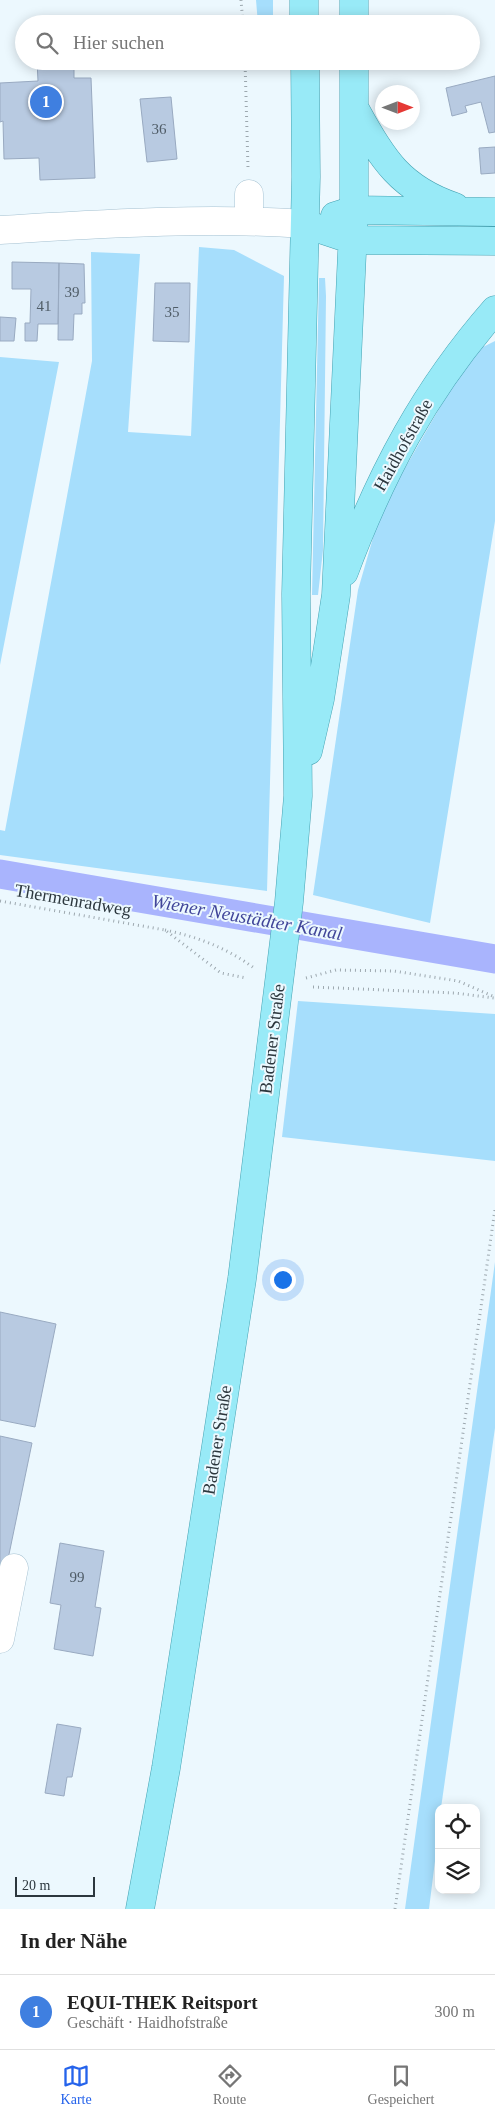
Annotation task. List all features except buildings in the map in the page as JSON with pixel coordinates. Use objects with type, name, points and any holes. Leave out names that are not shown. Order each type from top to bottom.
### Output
[{"type":"main road","points":[[304,0],[304,15]]},
{"type":"main road","points":[[354,0],[354,15]]},
{"type":"main road","points":[[298,796],[296,594],[305,224],[304,70]]},
{"type":"main road","points":[[298,796],[320,699],[336,595],[354,210],[354,70]]},
{"type":"main road","points":[[354,107],[378,152],[394,171],[416,189],[432,198],[483,212]]},
{"type":"main road","points":[[305,224],[354,210],[483,212]]},
{"type":"main road","points":[[305,224],[352,240],[495,241]]},
{"type":"main road","name":"Haidhofstraße","points":[[336,595],[367,510],[399,446],[442,377],[469,340],[495,310]]},
{"type":"main road","name":"Badener Straße","points":[[140,1909],[166,1768],[242,1280],[280,972],[298,796]]},
{"type":"street","points":[[249,194],[249,221]]},
{"type":"street","points":[[0,230],[172,220],[305,224]]},
{"type":"street","points":[[0,1639],[14,1568]]},
{"type":"path","points":[[241,0],[242,15]]},
{"type":"path","points":[[246,70],[249,194]]},
{"type":"path","name":"Thermenradweg","points":[[0,901],[165,930],[221,973],[246,978]]},
{"type":"path","points":[[165,930],[214,944],[236,955],[259,971],[280,972],[306,978],[336,970],[394,971],[458,981],[495,998]]},
{"type":"path","points":[[313,987],[455,993],[495,998]]},
{"type":"path","points":[[395,1909],[495,1208]]},
{"type":"shaded area","points":[[256,0],[273,0],[273,15],[257,15]]},
{"type":"shaded area","points":[[199,247],[234,250],[284,276],[267,891],[0,855],[0,830],[5,831],[92,361],[91,252],[140,254],[128,432],[191,436]]},
{"type":"shaded area","points":[[319,278],[325,278],[326,296],[323,550],[318,595],[312,595]]},
{"type":"shaded area","points":[[495,341],[495,521],[430,923],[313,895],[358,590],[381,510],[471,353]]},
{"type":"shaded area","points":[[0,357],[59,362],[0,665]]},
{"type":"shaded area","points":[[298,1001],[495,1014],[495,1161],[282,1137]]},
{"type":"shaded area","points":[[495,1262],[495,1428],[442,1804],[435,1804],[435,1861],[429,1909],[405,1909]]},
{"type":"waterway","name":"Wiener Neustädter Kanal","points":[[0,874],[495,959]]},
{"type":"place","name":"EQUI-THEK Reitsport","points":[[46,102]]}]
